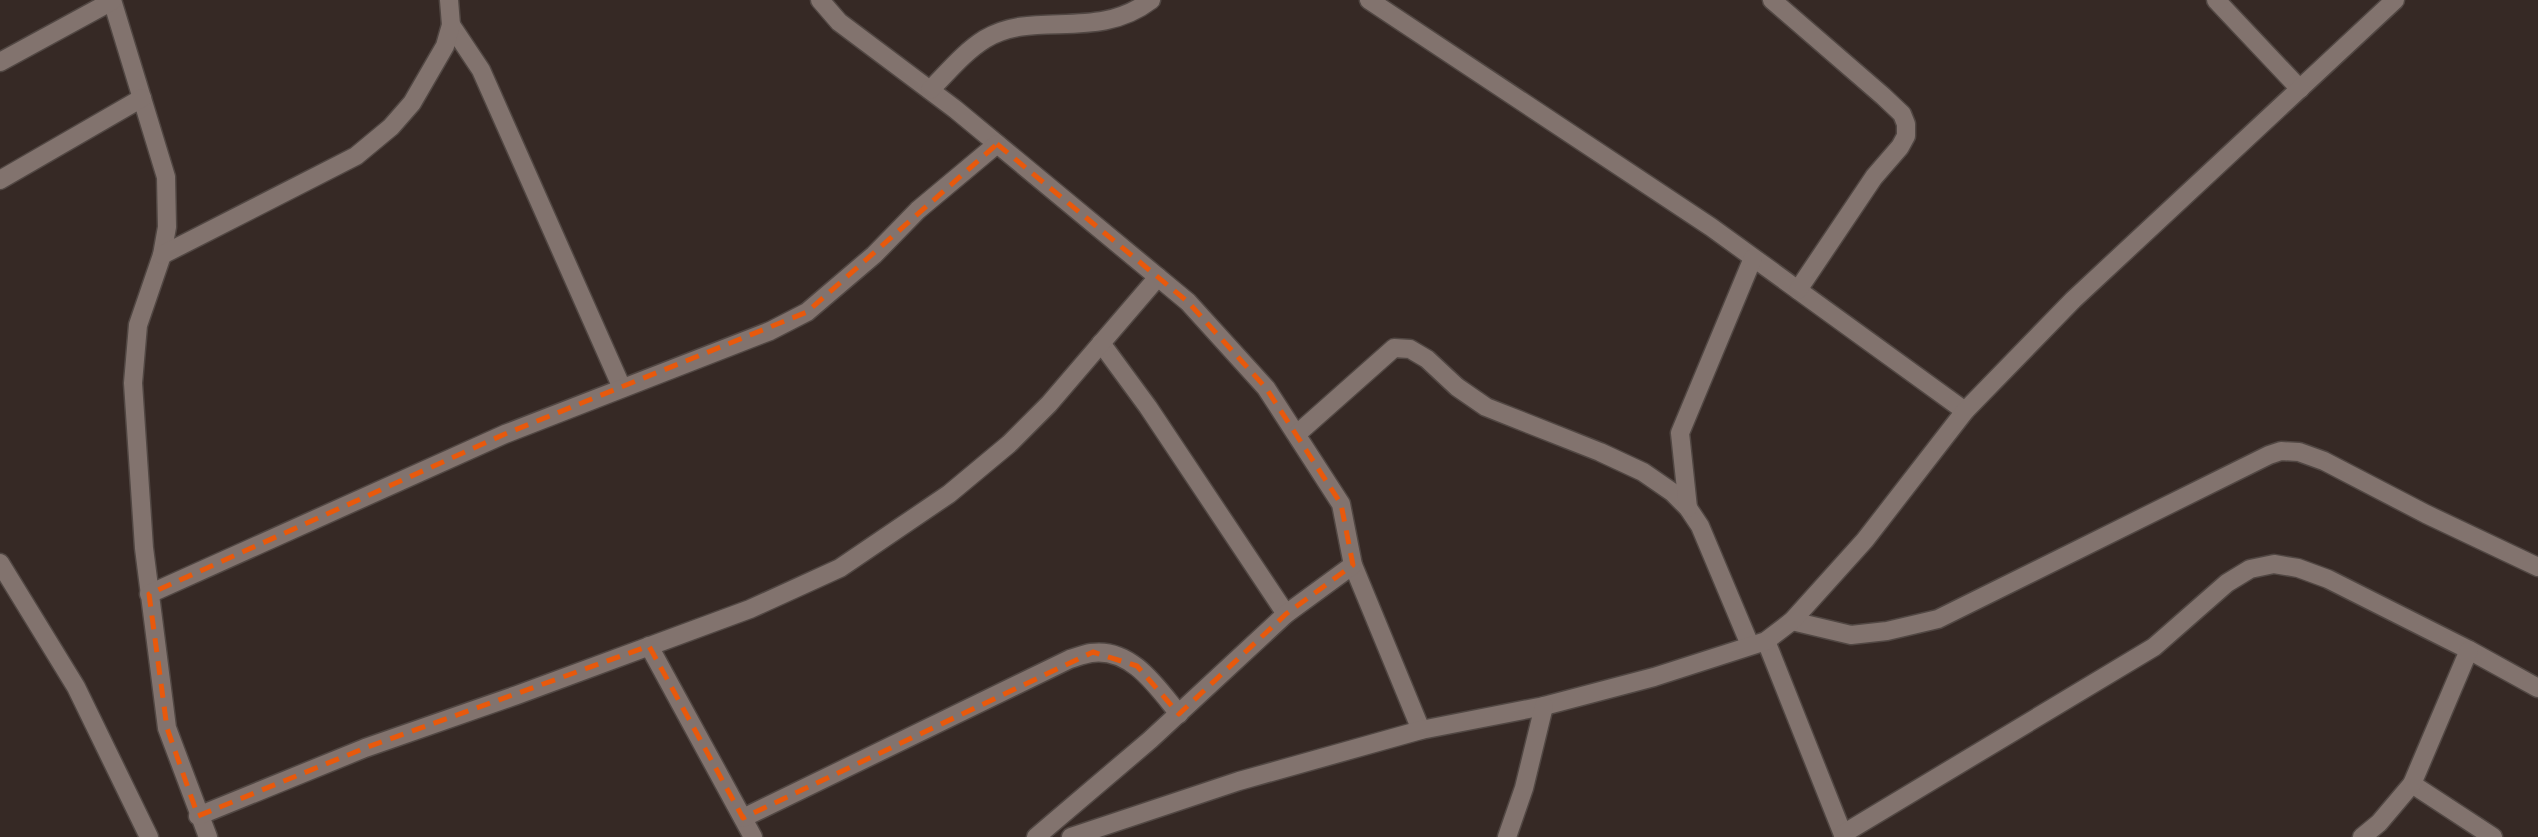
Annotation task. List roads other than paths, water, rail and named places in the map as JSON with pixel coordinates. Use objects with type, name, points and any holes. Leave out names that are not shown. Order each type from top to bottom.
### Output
[{"type":"street","points":[[162,255],[356,156],[391,127],[412,103],[445,46],[451,25],[449,0]]},
{"type":"street","points":[[820,0],[839,22],[930,90],[1188,302],[1266,387],[1341,504],[1353,565],[1421,730]]},
{"type":"street","points":[[930,90],[966,53],[987,38],[1015,28],[1110,21],[1139,9],[1151,0]]},
{"type":"street","points":[[1368,0],[1711,227],[1965,411]]},
{"type":"street","points":[[1772,0],[1883,96],[1902,114],[1906,124],[1906,136],[1900,147],[1874,177],[1798,290]]},
{"type":"street","points":[[2216,0],[2300,89]]},
{"type":"street","points":[[1071,837],[1239,781],[1421,730],[1544,706],[1654,677],[1758,643],[1792,621],[1865,540],[1965,411],[2073,300],[2395,0]]},
{"type":"street","points":[[0,62],[112,1],[166,177],[167,227],[162,255],[138,325],[133,383],[144,548],[167,728],[208,837]]},
{"type":"street","points":[[451,25],[481,70],[622,387]]},
{"type":"street","points":[[0,180],[142,98]]},
{"type":"street","points":[[149,594],[482,444],[770,331],[807,312],[874,255],[918,210],[997,144]]},
{"type":"street","points":[[1688,508],[1680,433],[1753,258]]},
{"type":"street","points":[[198,816],[365,748],[750,609],[840,568],[949,494],[1009,444],[1049,404],[1158,277]]},
{"type":"street","points":[[1101,343],[1148,407],[1286,614]]},
{"type":"street","points":[[1297,433],[1394,348],[1410,349],[1427,359],[1457,387],[1486,407],[1600,452],[1643,472],[1672,492],[1688,508],[1700,526],[1758,643],[1844,836],[2154,648],[2227,583],[2250,569],[2274,564],[2298,568],[2328,579],[2538,688]]},
{"type":"street","points":[[1792,621],[1851,635],[1887,631],[1938,619],[2281,451],[2299,452],[2324,461],[2426,514],[2538,567]]},
{"type":"street","points":[[0,564],[76,687],[149,837]]},
{"type":"street","points":[[1036,837],[1179,714],[1286,614],[1353,565]]},
{"type":"street","points":[[649,646],[753,837]]},
{"type":"street","points":[[2362,837],[2379,823],[2412,784],[2469,650]]},
{"type":"street","points":[[743,818],[1070,659],[1093,652],[1113,655],[1137,666],[1179,714]]},
{"type":"street","points":[[1507,837],[1524,788],[1544,706]]},
{"type":"street","points":[[2412,784],[2493,837]]}]
